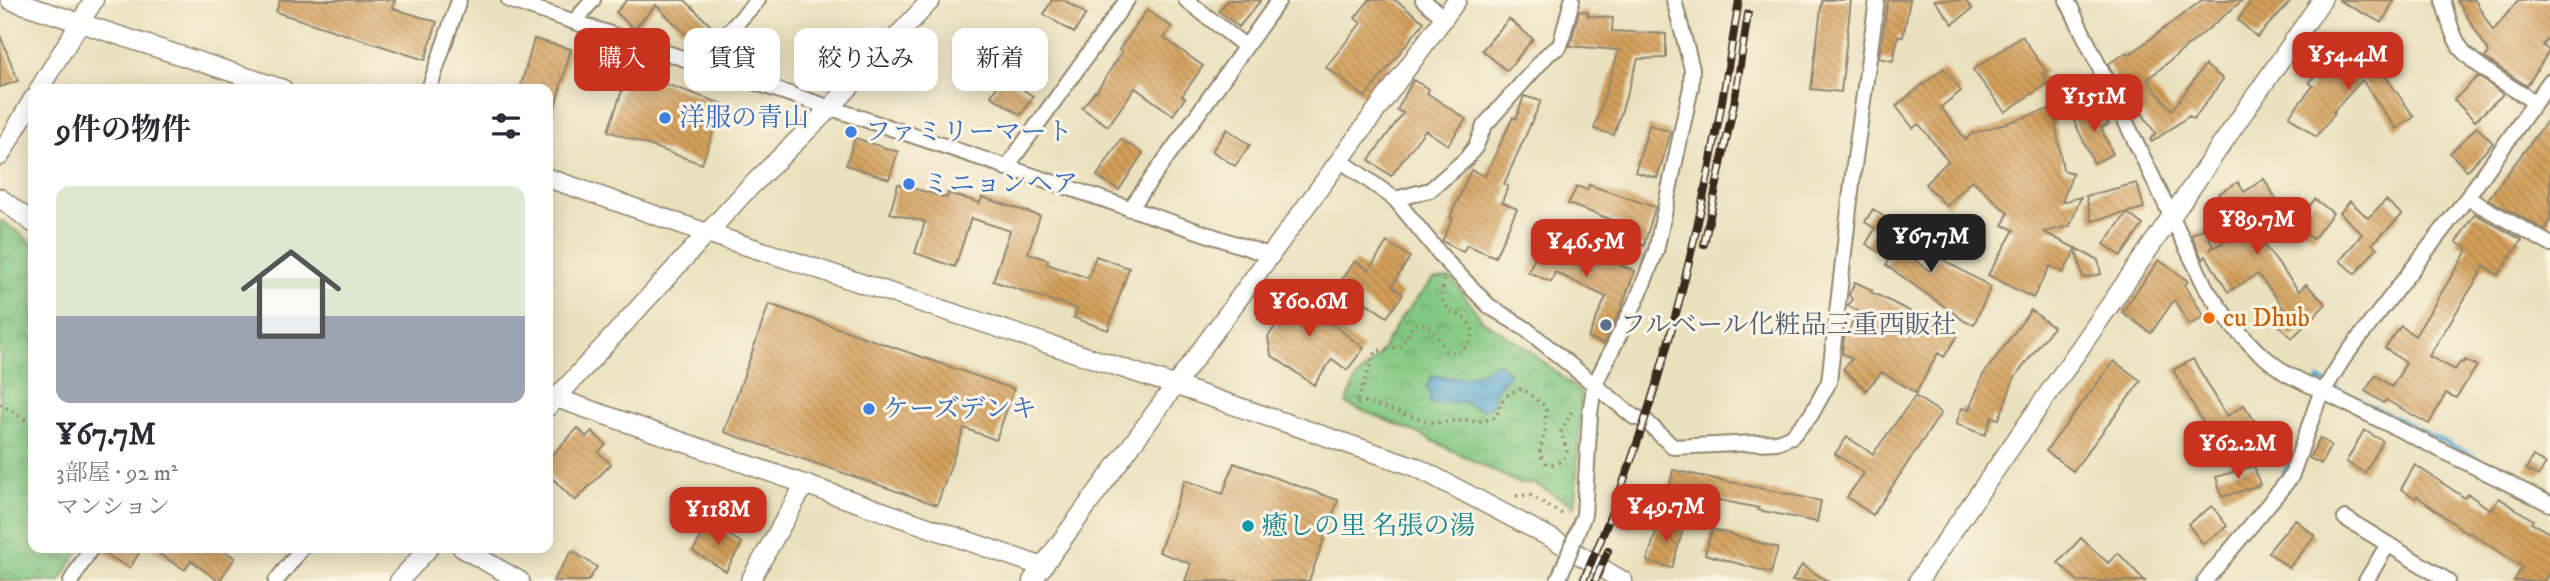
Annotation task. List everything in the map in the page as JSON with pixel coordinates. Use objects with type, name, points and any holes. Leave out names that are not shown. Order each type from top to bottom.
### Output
[{"type":"street","points":[[10,0],[267,84]]},
{"type":"street","points":[[42,84],[94,0]]},
{"type":"street","points":[[431,84],[458,0]]},
{"type":"street","points":[[509,0],[684,59]]},
{"type":"street","points":[[574,22],[593,0]]},
{"type":"street","points":[[732,28],[758,0]]},
{"type":"street","points":[[553,401],[744,193],[830,108],[931,0]]},
{"type":"street","points":[[1006,168],[1127,0]]},
{"type":"street","points":[[1130,209],[1279,0]]},
{"type":"street","points":[[1423,0],[1444,18]]},
{"type":"street","points":[[553,402],[805,484],[1037,574],[1457,0]]},
{"type":"street","points":[[1395,199],[1430,190],[1466,159],[1476,146],[1484,126],[1548,54],[1560,46],[1572,0]]},
{"type":"street","points":[[1558,581],[1584,515],[1594,386],[1638,297],[1656,251],[1691,87],[1692,68],[1674,0]]},
{"type":"street","points":[[1340,160],[1395,199],[1444,259],[1489,306],[1526,329],[1634,417],[1645,420],[1674,447],[1777,442],[1792,436],[1811,415],[1829,382],[1854,166],[1877,0]]},
{"type":"street","points":[[2067,0],[2207,290],[2233,326],[2276,366],[2322,386],[2550,504]]},
{"type":"street","points":[[1918,581],[2322,0]]},
{"type":"street","points":[[2443,0],[2455,37],[2463,50],[2472,60],[2534,102]]},
{"type":"street","points":[[1195,2],[1245,46]]},
{"type":"street","points":[[2205,581],[2291,477],[2322,386],[2467,198],[2550,81]]},
{"type":"street","points":[[779,91],[1272,256]]},
{"type":"street","points":[[0,156],[28,108]]},
{"type":"street","points":[[553,180],[1416,467],[1553,539],[1623,581]]},
{"type":"street","points":[[0,198],[28,219]]},
{"type":"street","points":[[2467,198],[2550,244]]},
{"type":"street","points":[[750,581],[805,484]]},
{"type":"street","points":[[2345,518],[2448,581]]},
{"type":"street","points":[[2366,581],[2388,544]]},
{"type":"street","points":[[71,581],[88,553]]},
{"type":"street","points":[[276,581],[298,553]]},
{"type":"street","points":[[399,581],[424,553]]},
{"type":"street","points":[[471,553],[520,581]]},
{"type":"path","points":[[1444,283],[1441,298],[1450,311],[1462,316],[1472,328],[1473,340],[1467,348],[1456,353],[1445,350],[1435,330],[1424,323],[1414,324],[1401,346],[1376,351],[1356,404],[1365,402],[1433,423],[1466,420],[1478,422],[1497,417],[1500,403],[1506,395],[1523,389],[1546,407],[1545,431],[1539,454],[1547,464],[1555,464],[1563,460],[1567,451],[1561,432],[1581,393],[1594,386]]},
{"type":"path","points":[[0,404],[28,421]]},
{"type":"path","points":[[1516,496],[1530,495],[1562,514]]},
{"type":"green space","points":[[3,221],[28,240],[28,553],[77,553],[60,581],[0,581],[0,222]]},
{"type":"green space","points":[[1451,278],[1484,322],[1524,346],[1581,393],[1575,506],[1533,483],[1520,484],[1415,432],[1346,404],[1356,379],[1379,355],[1400,319],[1433,279]]},
{"type":"water","points":[[1498,362],[1510,373],[1495,392],[1492,406],[1479,409],[1460,402],[1430,404],[1430,393],[1426,389],[1432,376],[1467,376]]},
{"type":"building","points":[[280,0],[395,0],[392,8],[437,22],[425,60],[276,12]]},
{"type":"building","points":[[627,0],[685,0],[713,28],[684,28],[684,32],[656,5],[635,28],[616,12]]},
{"type":"building","points":[[1052,0],[1064,0],[1086,14],[1074,33],[1044,14]]},
{"type":"building","points":[[1228,0],[1261,0],[1239,27],[1219,11]]},
{"type":"building","points":[[1369,0],[1395,0],[1424,22],[1365,97],[1326,67],[1361,23],[1355,18]]},
{"type":"building","points":[[1822,0],[1851,0],[1841,92],[1811,89]]},
{"type":"building","points":[[1888,0],[1910,0],[1903,37],[1898,36],[1893,61],[1879,58]]},
{"type":"building","points":[[1934,0],[1965,0],[1972,9],[1953,24]]},
{"type":"building","points":[[2202,0],[2243,0],[2147,80],[2172,110],[2205,65],[2223,79],[2194,119],[2189,116],[2152,142],[2150,140],[2155,133],[2142,113],[2137,117],[2130,109],[2108,64],[2127,52],[2129,55]]},
{"type":"building","points":[[2252,0],[2292,0],[2257,37],[2238,20]]},
{"type":"building","points":[[2338,0],[2394,0],[2382,23]]},
{"type":"building","points":[[2457,0],[2475,0],[2493,31],[2518,0],[2550,0],[2550,37],[2543,45],[2549,51],[2527,86],[2485,58],[2489,52]]},
{"type":"building","points":[[1147,10],[1172,27],[1164,38],[1203,66],[1182,96],[1185,98],[1173,115],[1135,88],[1108,126],[1082,108],[1096,92],[1122,52],[1119,50]]},
{"type":"building","points":[[1579,11],[1588,12],[1588,16],[1613,18],[1612,31],[1666,34],[1666,58],[1638,59],[1614,135],[1594,129],[1619,50],[1570,46]]},
{"type":"building","points":[[1509,19],[1533,39],[1507,71],[1482,50]]},
{"type":"building","points":[[0,35],[18,81],[0,87]]},
{"type":"building","points":[[2022,36],[2046,72],[2042,74],[2048,83],[2005,112],[1973,70]]},
{"type":"building","points":[[534,39],[571,49],[553,114],[553,84],[521,84]]},
{"type":"building","points":[[2363,44],[2414,117],[2396,129],[2362,80],[2333,112],[2335,113],[2316,137],[2289,116],[2313,86],[2309,82],[2332,58],[2336,62]]},
{"type":"building","points":[[1944,68],[1961,91],[1941,107],[1966,140],[1971,134],[2053,108],[2063,170],[2073,173],[2062,202],[2081,197],[2070,226],[2044,232],[2098,260],[2101,274],[2083,278],[2076,249],[2063,273],[2050,266],[2033,298],[1988,275],[2014,230],[2003,225],[2008,213],[1972,180],[1947,206],[1925,184],[1948,161],[1919,124],[1913,128],[1896,106]]},
{"type":"building","points":[[2478,76],[2503,94],[2475,121],[2454,100]]},
{"type":"building","points":[[1413,80],[1429,89],[1427,93],[1466,119],[1448,145],[1425,130],[1391,176],[1369,160],[1403,113],[1397,110]]},
{"type":"building","name":"洋服の青山","points":[[670,85],[723,104],[702,164],[608,131],[622,91],[670,91]]},
{"type":"building","points":[[994,91],[1025,91],[1033,96],[1021,115],[991,96]]},
{"type":"building","points":[[1524,96],[1541,101],[1504,184],[1508,186],[1502,202],[1517,209],[1495,257],[1467,245],[1463,252],[1442,241],[1453,218],[1450,217],[1471,170],[1485,176],[1513,117],[1516,119]]},
{"type":"building","points":[[2101,107],[2109,124],[2101,128],[2113,154],[2094,163],[2073,119]]},
{"type":"building","points":[[2550,117],[2550,222],[2545,230],[2488,199]]},
{"type":"building","points":[[1649,125],[1671,132],[1657,178],[1635,172]]},
{"type":"building","points":[[2477,127],[2493,143],[2467,171],[2450,153]]},
{"type":"building","points":[[1227,129],[1250,145],[1235,166],[1212,151]]},
{"type":"building","points":[[855,138],[898,152],[889,179],[846,165]]},
{"type":"building","points":[[1121,139],[1143,153],[1119,190],[1097,176]]},
{"type":"building","points":[[2264,179],[2281,207],[2255,223],[2266,244],[2264,245],[2299,291],[2306,284],[2326,304],[2292,338],[2272,318],[2283,307],[2258,274],[2228,292],[2206,256],[2203,260],[2191,235],[2205,228],[2213,246],[2210,250],[2241,232],[2218,194],[2238,182],[2244,192]]},
{"type":"building","points":[[2137,183],[2144,208],[2092,221],[2086,196]]},
{"type":"building","points":[[898,184],[947,198],[948,193],[980,203],[982,197],[1040,216],[1028,253],[1048,260],[1047,264],[1088,278],[1096,256],[1129,268],[1108,330],[1074,318],[1077,309],[993,281],[1010,231],[971,218],[955,267],[915,253],[925,222],[890,213]]},
{"type":"building","points":[[1589,185],[1655,207],[1644,246],[1623,238],[1627,225],[1568,204],[1577,186],[1587,190]]},
{"type":"building","points":[[2315,199],[2333,213],[2313,239],[2295,225]]},
{"type":"building","points":[[2386,200],[2402,215],[2372,244],[2377,248],[2355,274],[2340,261],[2362,234],[2340,213],[2350,201],[2368,218]]},
{"type":"building","points":[[1873,209],[1897,226],[1887,239],[1930,271],[1938,257],[1991,287],[1974,324],[1966,322],[1886,265],[1890,259],[1866,244],[1875,229],[1865,222]]},
{"type":"building","points":[[2127,213],[2143,225],[2121,256],[2104,244]]},
{"type":"building","points":[[2475,214],[2522,240],[2498,275],[2485,266],[2429,356],[2455,370],[2460,362],[2465,360],[2477,366],[2456,398],[2446,393],[2429,424],[2365,391],[2376,375],[2392,387],[2406,363],[2385,348],[2401,326],[2415,336],[2468,249],[2456,242]]},
{"type":"building","points":[[1545,235],[1635,271],[1604,344],[1588,338],[1606,297],[1555,272],[1551,282],[1528,272]]},
{"type":"building","points":[[1387,242],[1410,257],[1392,286],[1403,294],[1387,317],[1339,284],[1355,261],[1369,270]]},
{"type":"building","points":[[2159,260],[2188,281],[2185,285],[2204,316],[2190,325],[2174,300],[2151,333],[2122,312]]},
{"type":"building","points":[[1855,282],[1958,335],[1944,357],[1938,353],[1916,393],[1882,372],[1866,390],[1843,369],[1852,359],[1842,353],[1844,338],[1858,311],[1848,306],[1852,299],[1849,295]]},
{"type":"building","points":[[1288,286],[1322,311],[1319,314],[1364,348],[1347,370],[1332,359],[1314,385],[1271,355],[1268,337],[1282,316],[1272,308]]},
{"type":"building","name":"ケーズデンキ","points":[[769,304],[1014,389],[996,440],[964,428],[937,505],[724,432]]},
{"type":"building","points":[[2031,310],[2053,327],[2014,379],[1999,419],[1992,417],[1985,435],[1956,424],[1962,408],[1969,410],[1983,375]]},
{"type":"building","points":[[2193,359],[2227,416],[2244,405],[2258,426],[2212,456],[2198,435],[2207,429],[2173,370]]},
{"type":"building","points":[[2114,361],[2141,381],[2073,471],[2046,451]]},
{"type":"building","points":[[1915,396],[1941,413],[1873,515],[1847,497],[1864,473],[1835,454],[1847,437],[1873,454]]},
{"type":"building","points":[[578,428],[586,437],[592,431],[606,445],[598,452],[611,464],[575,501],[553,479],[553,454]]},
{"type":"building","points":[[2364,430],[2383,441],[2365,473],[2346,462]]},
{"type":"building","points":[[2320,438],[2331,445],[2321,464],[2309,458]]},
{"type":"building","points":[[2533,456],[2546,464],[2538,476],[2526,469]]},
{"type":"building","name":"癒しの里 名張の湯","points":[[1234,463],[1338,500],[1309,581],[1185,581],[1191,564],[1159,552],[1185,480],[1223,494]]},
{"type":"building","points":[[2415,465],[2465,498],[2468,494],[2491,510],[2499,498],[2533,520],[2531,523],[2550,533],[2550,570],[2544,581],[2514,581],[2522,567],[2469,532],[2468,534],[2417,496],[2415,498],[2401,489]]},
{"type":"building","points":[[2254,466],[2260,485],[2222,497],[2216,477]]},
{"type":"building","points":[[1673,470],[1821,501],[1817,522],[1669,490]]},
{"type":"building","points":[[2212,506],[2227,526],[2203,544],[2188,524]]},
{"type":"building","points":[[1660,519],[1684,526],[1672,568],[1647,561]]},
{"type":"building","points":[[2295,519],[2315,536],[2289,568],[2268,552]]},
{"type":"building","points":[[709,523],[742,543],[726,571],[693,551]]},
{"type":"building","points":[[1712,529],[1778,548],[1771,573],[1705,554]]},
{"type":"building","points":[[2081,538],[2108,563],[2118,553],[2145,581],[2078,581],[2058,563]]},
{"type":"building","points":[[572,551],[597,567],[588,581],[553,581]]},
{"type":"building","points":[[104,553],[139,553],[130,568]]},
{"type":"building","points":[[158,553],[228,553],[235,558],[219,581],[191,561],[185,570]]},
{"type":"building","points":[[1802,565],[1827,581],[1792,581]]},
{"type":"waterway","points":[[2317,386],[2319,380],[2517,478]]},
{"type":"waterway","points":[[2282,477],[2291,457]]},
{"type":"waterway","points":[[2194,581],[2238,530]]},
{"type":"railway","points":[[1583,581],[1638,441],[1661,369],[1698,223],[1739,0]]},
{"type":"railway","points":[[1704,244],[1734,104],[1748,14]]},
{"type":"railway","points":[[1595,581],[1608,551]]},
{"type":"place","name":"洋服の青山","points":[[665,118]]},
{"type":"place","name":"ファミリーマート","points":[[851,132]]},
{"type":"place","name":"ミニョンヘア","points":[[909,184]]},
{"type":"place","name":"cu Dhub","points":[[2209,318]]},
{"type":"place","name":"フルベール化粧品三重西販社","points":[[1606,325]]},
{"type":"place","name":"ケーズデンキ","points":[[869,409]]},
{"type":"place","name":"癒しの里 名張の湯","points":[[1248,526]]}]
